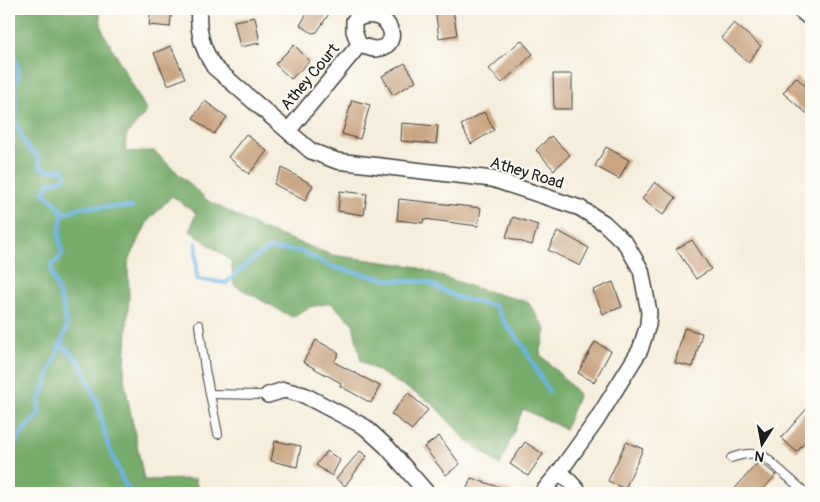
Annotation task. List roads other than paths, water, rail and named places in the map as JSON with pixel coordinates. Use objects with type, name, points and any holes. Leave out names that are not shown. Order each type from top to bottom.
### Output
[{"type":"street","name":"Athey Road","points":[[199,9],[198,24],[204,51],[214,67],[311,151],[337,161],[492,179],[580,208],[604,223],[626,244],[641,270],[649,312],[648,325],[640,350],[596,421],[542,493]]},
{"type":"street","points":[[799,9],[811,19]]},
{"type":"street","name":"Athey Court","points":[[288,131],[359,45]]},
{"type":"street","points":[[268,395],[284,390],[304,394],[364,427],[386,447],[427,493]]},
{"type":"street","points":[[560,471],[580,493]]},
{"type":"lane","points":[[199,325],[218,434]]},
{"type":"lane","points":[[210,394],[268,395]]},
{"type":"lane","points":[[731,458],[747,453],[764,456],[806,493]]},
{"type":"waterway","points":[[9,456],[21,434],[39,415],[39,401],[67,327],[51,264],[58,260],[62,253],[59,233],[63,214],[57,204],[43,192],[49,183],[61,180],[66,175],[64,170],[45,170],[40,167],[38,157],[27,147],[16,124],[15,86],[19,73],[10,39]]},
{"type":"waterway","points":[[63,214],[82,207],[132,207]]},
{"type":"waterway","points":[[196,243],[197,279],[226,283],[248,263],[268,249],[300,251],[332,267],[390,280],[427,282],[456,297],[495,306],[504,322],[522,344],[549,392]]},
{"type":"waterway","points":[[61,344],[80,362],[98,404],[107,443],[123,481],[131,493]]}]
